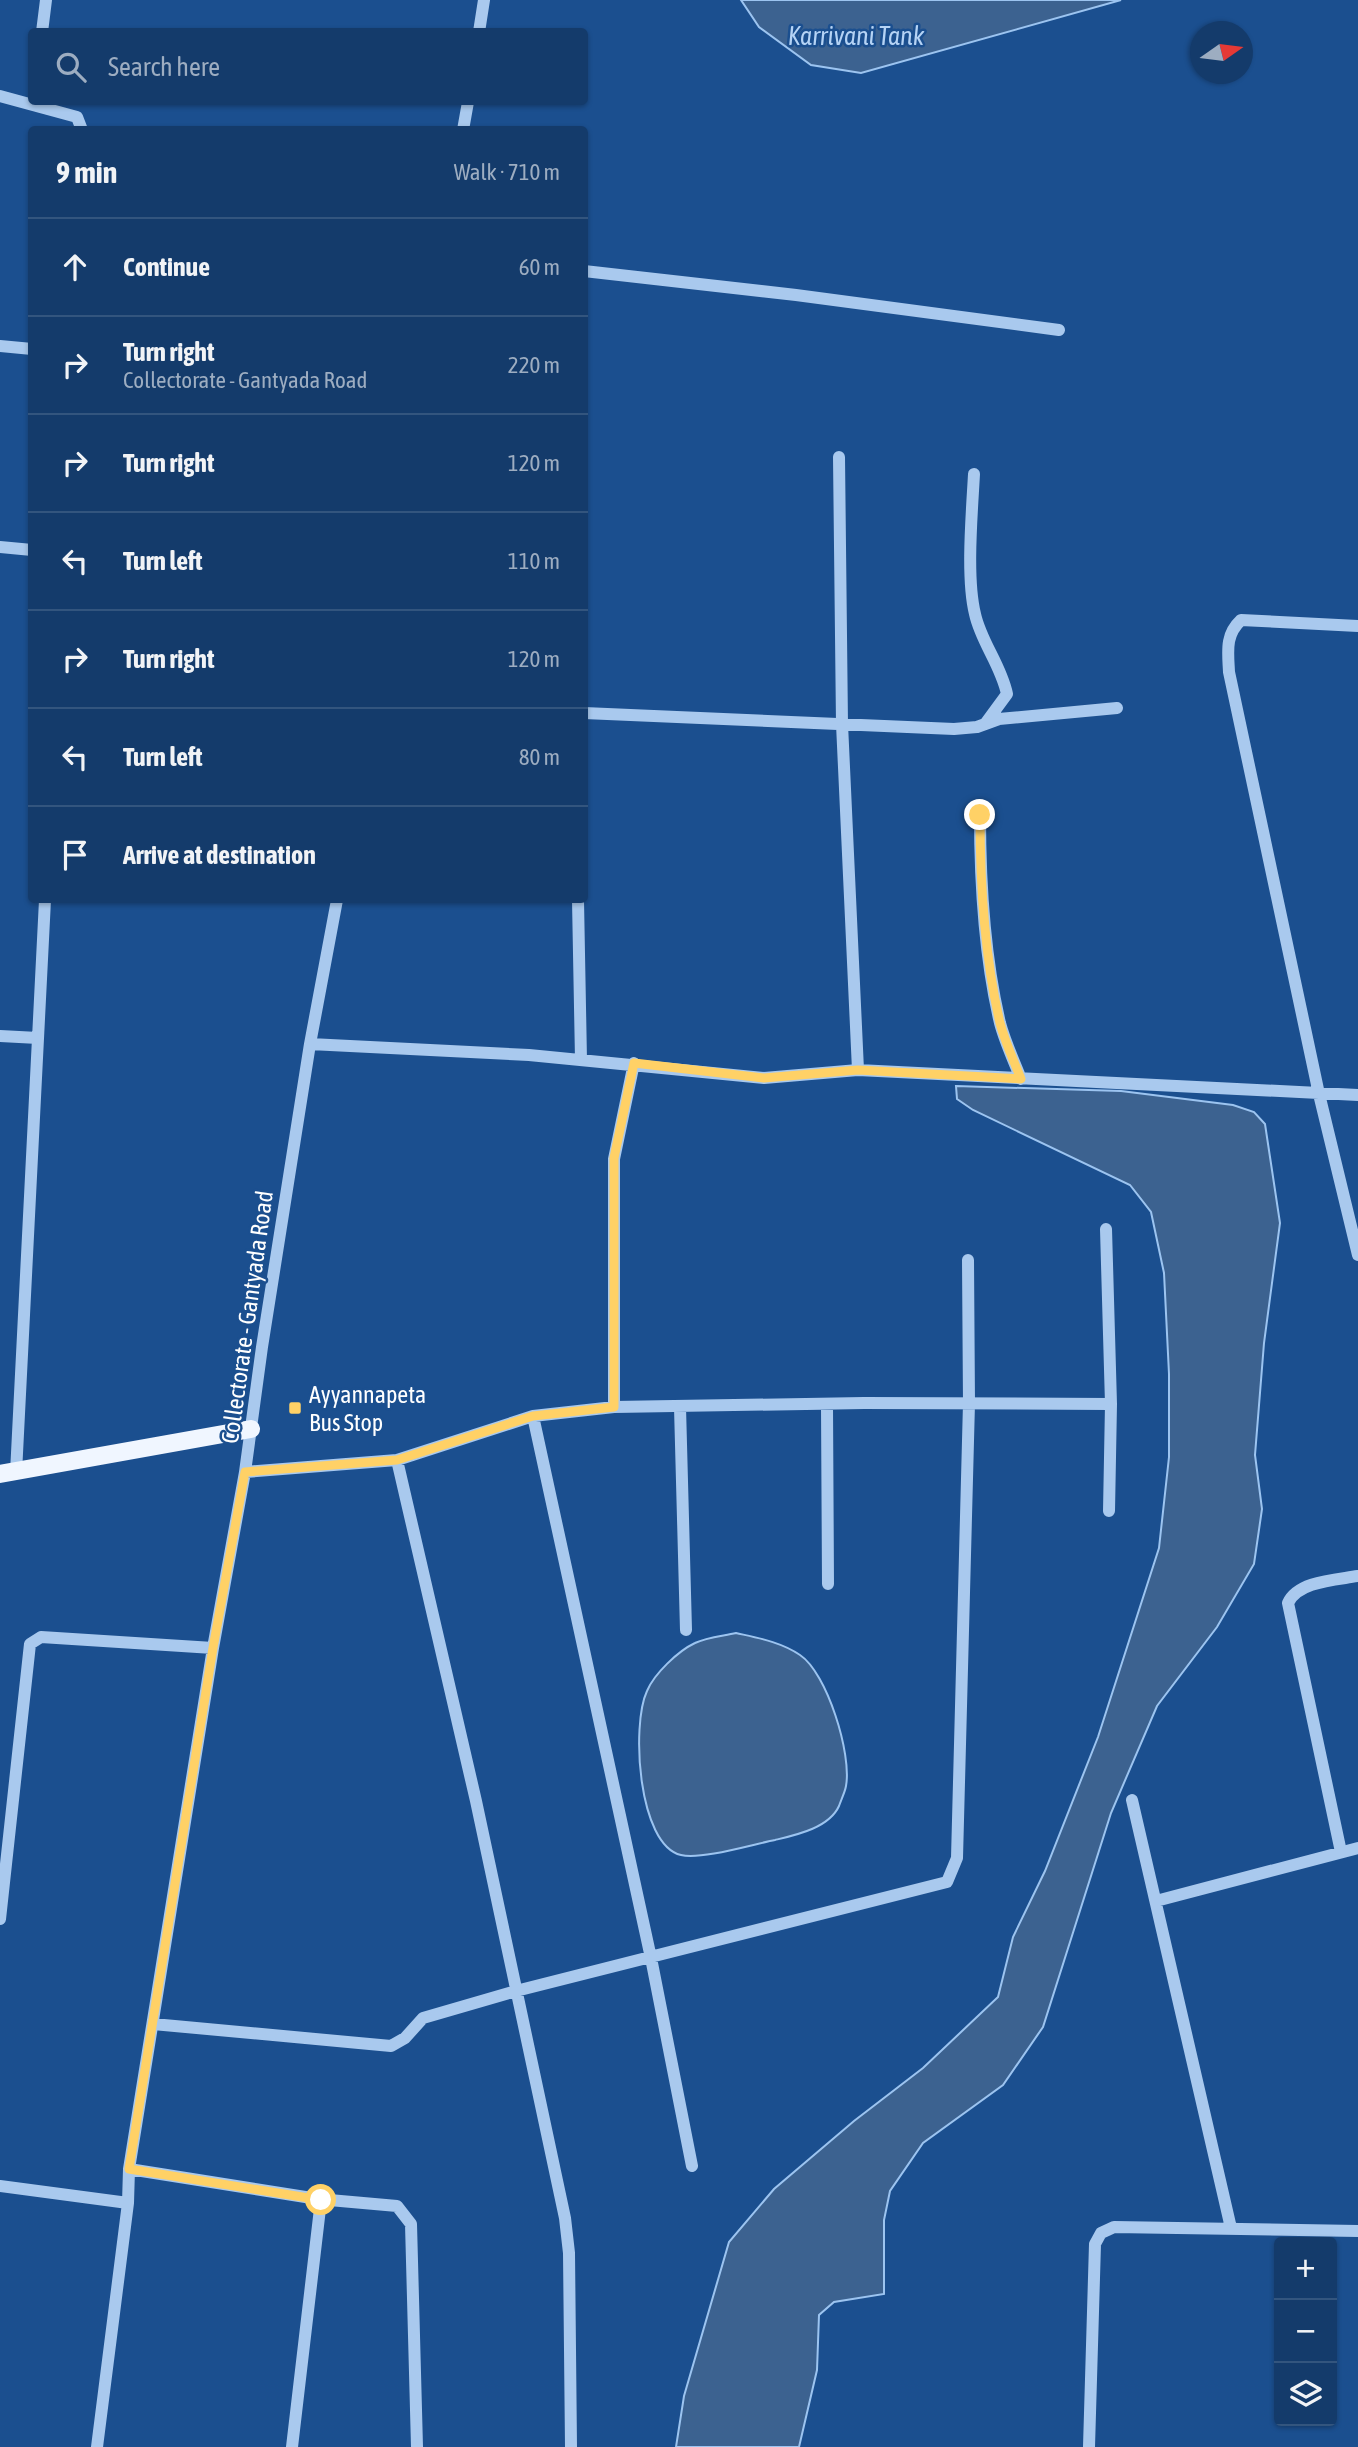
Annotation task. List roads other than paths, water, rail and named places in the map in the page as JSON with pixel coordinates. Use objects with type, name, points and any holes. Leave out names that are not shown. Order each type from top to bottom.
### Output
[{"type":"main road","points":[[8,1474],[251,1429]]},
{"type":"street","points":[[42,28],[46,0]]},
{"type":"street","points":[[480,28],[484,0]]},
{"type":"street","points":[[0,96],[28,101]]},
{"type":"street","points":[[43,105],[77,117],[80,126]]},
{"type":"street","points":[[464,126],[467,105]]},
{"type":"street","points":[[588,271],[1059,330]]},
{"type":"street","points":[[0,346],[28,349]]},
{"type":"street","points":[[839,457],[842,724],[858,1070]]},
{"type":"street","points":[[974,474],[972,540],[975,614],[1002,673],[1007,694],[985,724]]},
{"type":"street","points":[[0,547],[28,550]]},
{"type":"street","points":[[1358,626],[1241,620],[1233,627],[1227,641],[1229,672],[1319,1094],[1358,1255]]},
{"type":"street","points":[[588,713],[954,729],[999,719],[1034,717],[1058,711],[1117,708]]},
{"type":"street","points":[[980,815],[980,882],[986,946],[1000,1025],[1021,1079]]},
{"type":"street","points":[[8,1474],[45,903]]},
{"type":"street","name":"Collectorate - Gantyada Road","points":[[97,2447],[128,2203],[129,2169],[213,1648],[245,1472],[310,1044],[336,903]]},
{"type":"street","points":[[579,903],[581,1060]]},
{"type":"street","points":[[0,1036],[38,1038]]},
{"type":"street","points":[[310,1044],[516,1054],[634,1063],[764,1078],[858,1070],[1358,1095]]},
{"type":"street","points":[[614,1407],[614,1158],[634,1063]]},
{"type":"street","points":[[1107,1229],[1111,1405],[1109,1511]]},
{"type":"street","points":[[153,2024],[391,2046],[405,2038],[423,2018],[516,1991],[940,1886],[951,1875],[957,1858],[969,1403],[968,1260]]},
{"type":"street","points":[[245,1472],[397,1460],[533,1416],[614,1407],[969,1403],[1111,1405]]},
{"type":"street","points":[[827,1406],[828,1584]]},
{"type":"street","points":[[680,1407],[686,1630]]},
{"type":"street","points":[[533,1416],[651,1958],[692,2166]]},
{"type":"street","points":[[397,1460],[565,2218],[569,2253],[571,2447]]},
{"type":"street","points":[[1341,1852],[1288,1603],[1292,1595],[1307,1587],[1358,1576]]},
{"type":"street","points":[[0,1919],[30,1644],[41,1637],[213,1648]]},
{"type":"street","points":[[1132,1800],[1231,2228]]},
{"type":"street","points":[[1156,1901],[1358,1848]]},
{"type":"street","points":[[129,2169],[321,2200],[397,2206],[411,2224],[417,2447]]},
{"type":"street","points":[[0,2186],[128,2203]]},
{"type":"street","points":[[292,2447],[321,2200]]},
{"type":"street","points":[[1088,2447],[1098,2238],[1114,2227],[1358,2231]]},
{"type":"water","name":"Karrivani Tank","points":[[741,0],[1121,0],[861,73],[811,65],[759,27]]},
{"type":"water","points":[[956,1086],[1121,1091],[1233,1105],[1254,1112],[1265,1124],[1280,1223],[1264,1343],[1255,1455],[1262,1509],[1254,1564],[1217,1627],[1157,1706],[1111,1813],[1043,2027],[1003,2085],[923,2143],[890,2191],[884,2220],[884,2294],[834,2302],[819,2315],[817,2370],[799,2447],[676,2447],[684,2396],[729,2242],[774,2189],[854,2121],[923,2068],[998,1997],[1013,1937],[1045,1871],[1098,1737],[1159,1548],[1169,1457],[1169,1374],[1164,1273],[1151,1212],[1130,1185],[973,1110],[957,1099]]},
{"type":"water","points":[[736,1633],[785,1647],[810,1664],[828,1696],[841,1735],[847,1772],[845,1788],[834,1814],[811,1829],[728,1851],[681,1855],[667,1846],[655,1830],[647,1808],[639,1755],[642,1707],[655,1677],[681,1651],[700,1641]]},
{"type":"place","name":"Ayyannapeta Bus Stop","points":[[295,1408]]}]
